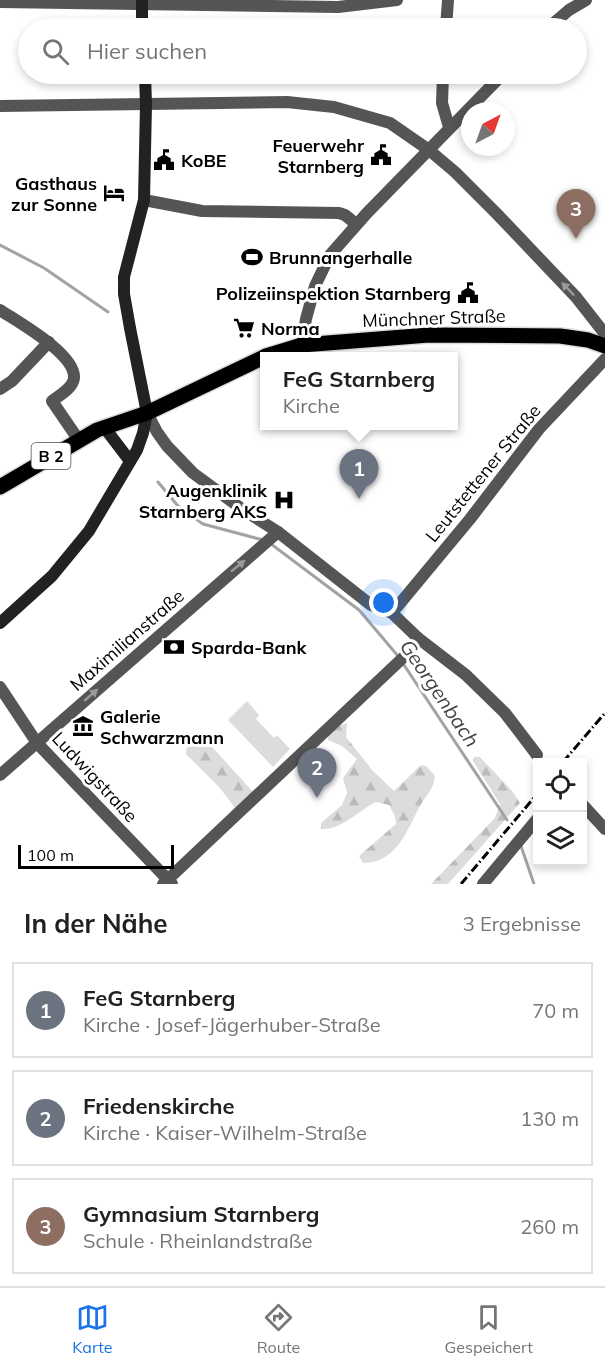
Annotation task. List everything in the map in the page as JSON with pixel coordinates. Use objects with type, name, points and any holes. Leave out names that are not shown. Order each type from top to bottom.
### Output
[{"type":"main road","name":"Münchner Straße","points":[[280,352],[302,345],[429,335],[495,334],[572,337],[605,346]]},
{"type":"main road","name":"Münchner Straße","points":[[104,427],[147,413],[260,359]]},
{"type":"main road","name":"B 2","points":[[0,487],[78,439],[104,427]]},
{"type":"street","points":[[0,2],[142,2],[338,7],[397,0]]},
{"type":"street","points":[[447,18],[448,0]]},
{"type":"street","points":[[560,18],[586,0]]},
{"type":"street","points":[[142,2],[142,18]]},
{"type":"street","points":[[145,84],[144,200],[124,277],[124,294],[147,413],[157,432],[193,473],[371,605],[392,613],[418,638],[466,675],[505,713],[537,755]]},
{"type":"street","points":[[443,84],[442,103],[449,127]]},
{"type":"street","points":[[302,345],[315,286],[330,255],[356,224],[493,84]]},
{"type":"street","points":[[0,106],[287,102],[334,107],[390,123],[429,150],[455,172],[576,297],[605,334]]},
{"type":"street","points":[[144,200],[202,211],[339,213],[356,224]]},
{"type":"street","points":[[0,310],[49,342],[64,355],[74,374],[74,380],[69,388],[52,401],[78,439]]},
{"type":"street","points":[[0,389],[12,381],[49,342]]},
{"type":"street","name":"Leutstettener Straße","points":[[392,613],[470,519],[539,429],[605,359]]},
{"type":"street","points":[[0,623],[15,612],[52,576],[88,531],[130,461],[143,433],[147,413]]},
{"type":"street","points":[[104,427],[130,461]]},
{"type":"street","name":"Maximilianstraße","points":[[0,775],[275,535]]},
{"type":"street","points":[[168,882],[395,666],[418,638]]},
{"type":"street","name":"Ludwigstraße","points":[[0,687],[37,743],[168,882]]},
{"type":"street","points":[[587,806],[594,816]]},
{"type":"street","points":[[587,809],[605,829]]},
{"type":"street","points":[[483,884],[533,823]]},
{"type":"green space","points":[[247,701],[259,715],[256,719],[274,738],[277,735],[290,749],[273,767],[228,720]]},
{"type":"green space","points":[[347,723],[346,737],[373,771],[394,791],[421,765],[426,766],[435,776],[431,788],[399,844],[393,851],[375,862],[363,863],[359,856],[396,824],[395,816],[389,805],[376,802],[343,823],[321,829],[321,823],[342,805],[347,793],[343,778],[357,759],[342,746],[328,740],[328,730]]},
{"type":"green space","points":[[205,739],[253,792],[236,809],[219,787],[186,754],[187,744]]},
{"type":"green space","points":[[474,757],[480,757],[513,792],[520,803],[448,884],[431,884],[495,818],[500,804],[473,761]]},
{"type":"waterway","name":"Georgenbach","points":[[0,245],[44,268],[108,312]]},
{"type":"waterway","name":"Georgenbach","points":[[158,482],[178,506],[203,524],[263,540]]},
{"type":"waterway","name":"Georgenbach","points":[[271,544],[359,610],[398,656]]},
{"type":"waterway","name":"Georgenbach","points":[[402,662],[507,820]]},
{"type":"waterway","name":"Georgenbach","points":[[521,846],[534,884]]},
{"type":"railway","points":[[566,758],[605,713]]},
{"type":"railway","points":[[461,884],[533,799]]},
{"type":"place","name":"Feuerwehr Starnberg","points":[[381,155]]},
{"type":"place","name":"KoBE","points":[[164,160]]},
{"type":"place","name":"Gasthaus zur Sonne","points":[[114,193]]},
{"type":"place","name":"Gymnasium Starnberg","points":[[576,239]]},
{"type":"place","name":"Brunnangerhalle","points":[[252,257]]},
{"type":"place","name":"Polizeiinspektion Starnberg","points":[[468,293]]},
{"type":"place","name":"Norma","points":[[244,328]]},
{"type":"place","name":"FeG Starnberg","points":[[359,499]]},
{"type":"place","name":"Augenklinik Starnberg AKS","points":[[284,500]]},
{"type":"place","name":"Sparda-Bank","points":[[174,647]]},
{"type":"place","name":"Galerie Schwarzmann","points":[[83,726]]},
{"type":"place","name":"Friedenskirche","points":[[317,798]]}]
